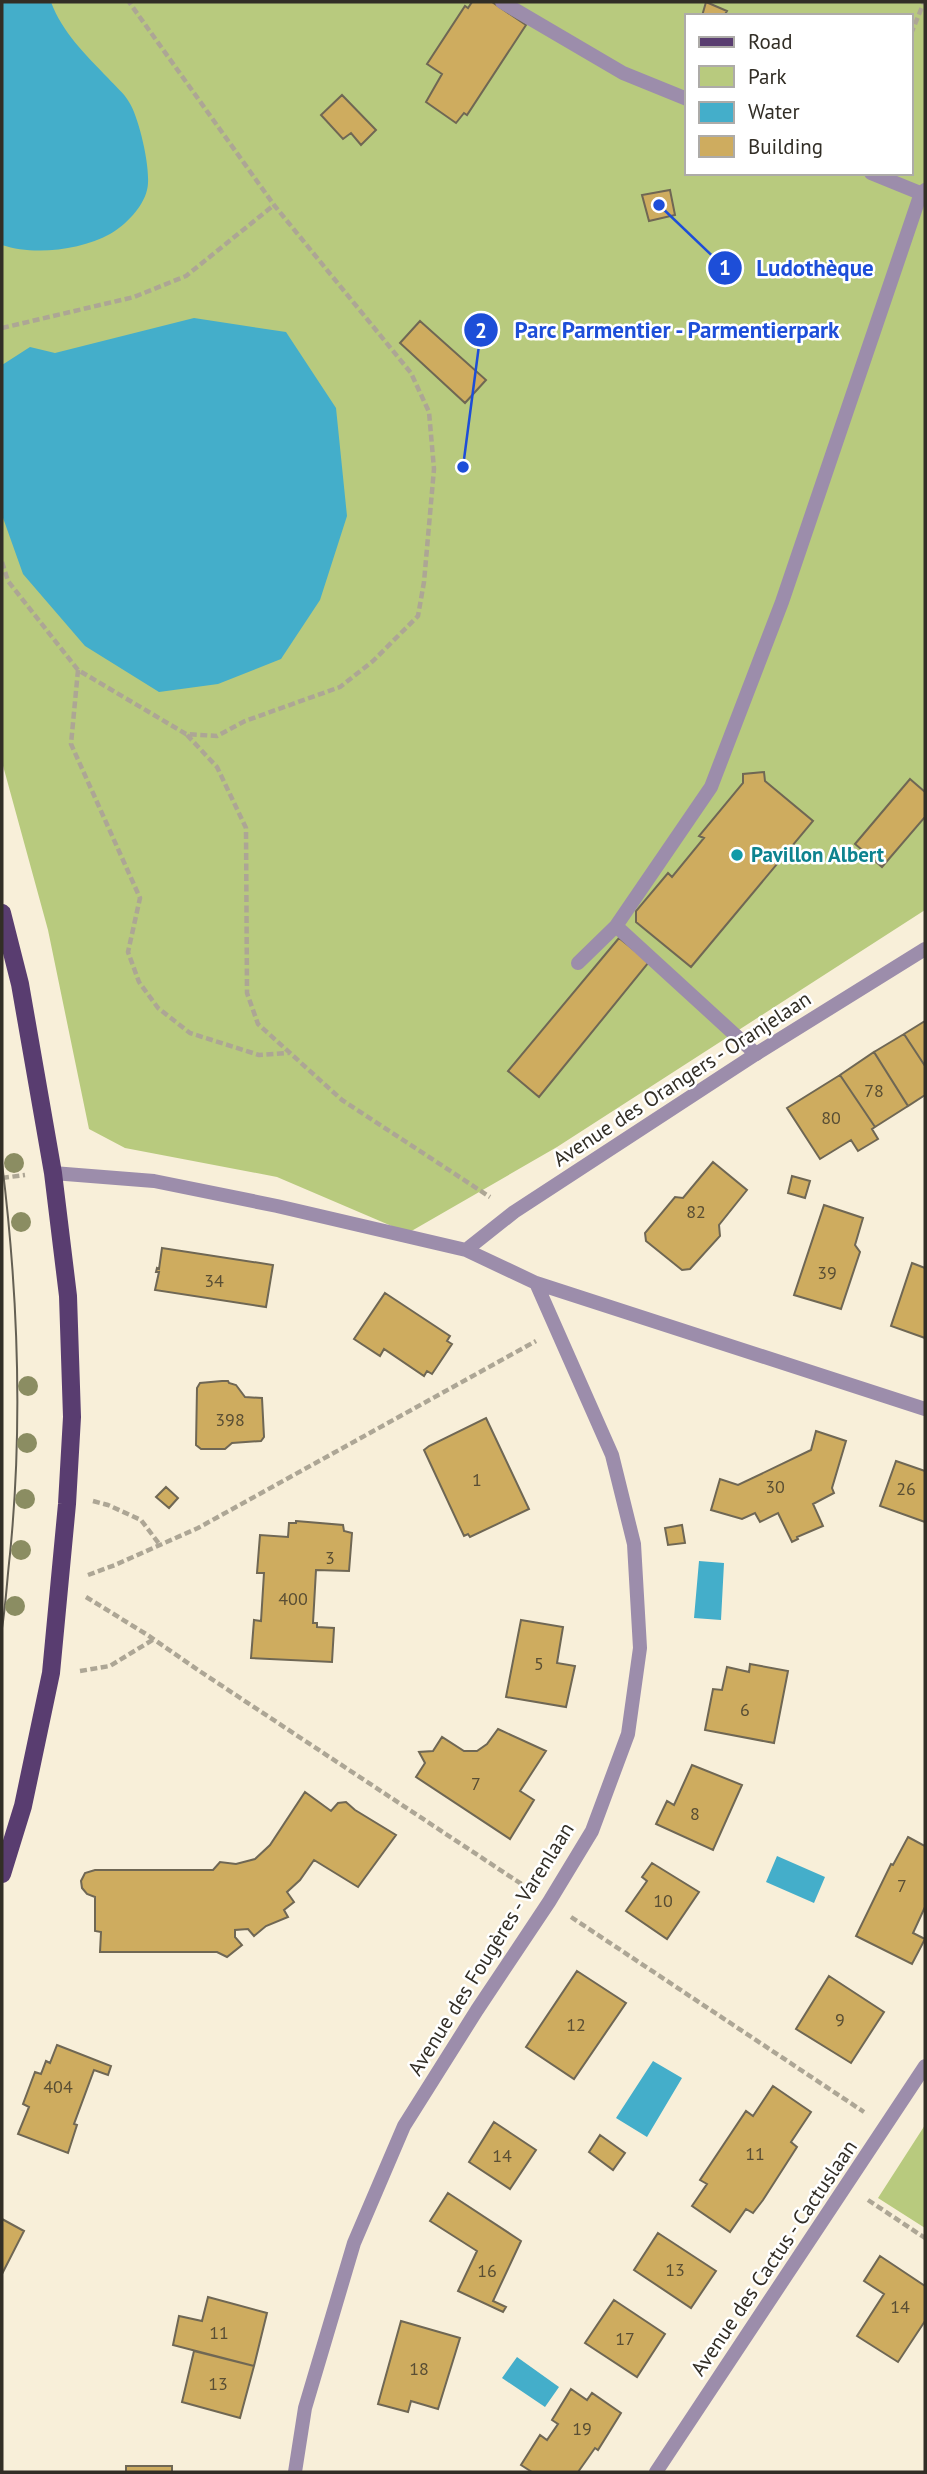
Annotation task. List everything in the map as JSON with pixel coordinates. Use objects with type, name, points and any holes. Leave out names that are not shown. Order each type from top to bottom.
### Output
[{"type":"main road","points":[[2,913],[20,984],[53,1173],[68,1296],[72,1417],[68,1495],[51,1673],[23,1806],[2,1874]]},
{"type":"street","points":[[502,2],[623,73],[685,98]]},
{"type":"street","points":[[578,963],[616,926],[711,787],[782,602],[924,193],[876,175]]},
{"type":"street","points":[[616,926],[756,1054]]},
{"type":"street","name":"Avenue des Orangers - Oranjelaan","points":[[466,1250],[514,1212],[756,1054],[925,949]]},
{"type":"street","points":[[53,1173],[154,1181],[277,1206],[466,1250],[536,1283],[925,1409]]},
{"type":"street","name":"Avenue des Fougères - Varenlaan","points":[[295,2472],[305,2408],[354,2243],[404,2126],[592,1831],[628,1734],[640,1648],[634,1544],[612,1455],[536,1283]]},
{"type":"street","name":"Avenue des Cactus - Cactuslaan","points":[[656,2472],[925,2066]]},
{"type":"path","points":[[130,2],[274,205],[411,373],[429,412],[434,469],[424,582],[418,616],[373,661],[340,687],[245,721],[217,736],[186,734]]},
{"type":"path","points":[[913,29],[924,2]]},
{"type":"path","points":[[2,328],[134,298],[186,276],[274,205]]},
{"type":"path","points":[[2,562],[8,581],[78,670],[186,734],[218,766],[246,828],[247,993],[258,1024],[342,1100],[393,1136],[514,1212]]},
{"type":"path","points":[[78,670],[71,744],[140,898],[128,952],[139,982],[158,1008],[190,1033],[259,1055],[290,1053]]},
{"type":"path","points":[[60,1584],[115,1565],[198,1528],[557,1329]]},
{"type":"path","points":[[68,1495],[108,1505],[141,1520],[160,1545]]},
{"type":"path","points":[[60,1584],[97,1603],[154,1639],[886,2127]]},
{"type":"path","points":[[51,1673],[110,1666],[154,1639]]},
{"type":"path","points":[[847,2186],[925,2238]]},
{"type":"green space","points":[[2,2],[925,2],[925,910],[557,1147],[408,1233],[277,1177],[125,1148],[89,1129],[48,930],[2,762]]},
{"type":"green space","points":[[925,2125],[925,2228],[878,2198]]},
{"type":"water","points":[[2,2],[51,2],[68,33],[125,96],[133,109],[146,158],[147,190],[142,203],[128,221],[98,240],[43,251],[2,245]]},
{"type":"water","points":[[194,318],[286,332],[336,408],[347,516],[320,600],[281,659],[218,684],[159,692],[85,646],[23,574],[2,515],[2,365],[30,347],[55,353]]},
{"type":"water","points":[[699,1561],[724,1563],[721,1620],[694,1618]]},
{"type":"water","points":[[777,1856],[825,1877],[814,1903],[766,1882]]},
{"type":"water","points":[[653,2061],[682,2078],[647,2137],[616,2118]]},
{"type":"water","points":[[517,2357],[559,2387],[545,2407],[502,2378]]},
{"type":"building","points":[[472,2],[492,2],[526,25],[467,115],[464,113],[456,123],[426,102],[442,74],[427,64],[465,6],[468,8]]},
{"type":"building","points":[[706,2],[727,11],[725,14],[703,14]]},
{"type":"building","points":[[342,95],[376,130],[361,145],[351,133],[343,139],[321,115]]},
{"type":"building","points":[[670,190],[675,215],[649,221],[642,195]]},
{"type":"building","points":[[420,321],[486,380],[465,403],[400,343]]},
{"type":"building","name":"Pavillon Albert","points":[[764,772],[765,781],[813,821],[691,967],[636,922],[636,911],[668,873],[672,877],[704,838],[699,836],[743,783],[743,774]]},
{"type":"building","points":[[910,779],[925,792],[925,817],[882,867],[855,844]]},
{"type":"building","points":[[619,938],[649,962],[539,1097],[508,1071]]},
{"type":"building","points":[[925,1021],[925,1066],[904,1034]]},
{"type":"building","points":[[904,1034],[925,1066],[925,1095],[908,1106],[874,1052]]},
{"type":"building","points":[[874,1052],[908,1106],[875,1127],[840,1075]]},
{"type":"building","points":[[840,1075],[875,1127],[872,1129],[878,1139],[858,1151],[851,1140],[820,1159],[787,1108]]},
{"type":"building","points":[[713,1162],[747,1190],[719,1225],[720,1236],[690,1269],[682,1270],[646,1241],[645,1233],[675,1197],[683,1198]]},
{"type":"building","points":[[792,1176],[810,1181],[805,1198],[788,1193]]},
{"type":"building","points":[[824,1205],[863,1218],[855,1245],[860,1252],[841,1309],[794,1295]]},
{"type":"building","points":[[162,1248],[273,1265],[266,1307],[155,1290]]},
{"type":"building","points":[[912,1263],[925,1268],[925,1338],[891,1326]]},
{"type":"building","points":[[385,1293],[450,1336],[447,1341],[452,1344],[432,1374],[427,1371],[424,1376],[384,1349],[380,1356],[354,1339]]},
{"type":"building","points":[[228,1381],[236,1385],[245,1397],[262,1398],[264,1437],[261,1441],[232,1443],[225,1449],[201,1449],[196,1445],[197,1388],[200,1383]]},
{"type":"building","points":[[486,1418],[529,1509],[470,1537],[468,1534],[464,1536],[424,1450]]},
{"type":"building","points":[[816,1431],[846,1441],[832,1488],[834,1493],[813,1504],[823,1526],[797,1537],[798,1539],[792,1542],[778,1513],[760,1522],[755,1513],[742,1519],[711,1510],[720,1479],[738,1485],[811,1450]]},
{"type":"building","points":[[896,1461],[925,1471],[925,1522],[880,1506]]},
{"type":"building","points":[[166,1487],[178,1498],[169,1508],[156,1497]]},
{"type":"building","points":[[296,1521],[343,1525],[344,1531],[352,1533],[349,1571],[316,1570],[313,1623],[317,1623],[317,1627],[334,1628],[332,1662],[251,1658],[254,1620],[261,1621],[264,1573],[257,1573],[260,1535],[288,1537],[289,1523]]},
{"type":"building","points":[[682,1525],[685,1543],[668,1545],[665,1528]]},
{"type":"building","points":[[521,1620],[563,1627],[557,1663],[575,1666],[566,1707],[506,1697]]},
{"type":"building","points":[[750,1664],[788,1671],[774,1743],[705,1730],[713,1689],[722,1690],[727,1667],[749,1672]]},
{"type":"building","points":[[498,1729],[546,1751],[520,1791],[534,1800],[510,1839],[416,1777],[425,1763],[419,1752],[433,1751],[442,1737],[464,1751],[477,1751],[487,1744]]},
{"type":"building","points":[[692,1765],[742,1785],[713,1850],[656,1824],[667,1801],[674,1805]]},
{"type":"building","points":[[305,1792],[331,1811],[338,1803],[346,1802],[396,1835],[358,1887],[314,1860],[300,1880],[287,1892],[294,1902],[284,1910],[288,1917],[266,1926],[254,1936],[248,1929],[235,1930],[235,1937],[242,1945],[227,1957],[217,1952],[100,1952],[101,1932],[95,1931],[95,1897],[82,1888],[81,1881],[85,1873],[95,1870],[213,1870],[220,1862],[236,1864],[255,1859],[270,1845]]},
{"type":"building","points":[[908,1837],[925,1846],[925,1907],[913,1933],[925,1939],[912,1964],[856,1936],[891,1864],[893,1865]]},
{"type":"building","points":[[652,1863],[699,1892],[667,1939],[626,1911],[647,1881],[642,1877]]},
{"type":"building","points":[[577,1971],[626,2003],[574,2079],[526,2047]]},
{"type":"building","points":[[829,1976],[884,2012],[851,2063],[796,2029]]},
{"type":"building","points":[[57,2045],[111,2066],[108,2075],[94,2070],[74,2124],[77,2125],[68,2153],[18,2134],[29,2107],[23,2104],[35,2072],[41,2074],[46,2061],[50,2063]]},
{"type":"building","points":[[773,2086],[811,2112],[791,2142],[797,2147],[763,2200],[753,2213],[746,2209],[730,2232],[692,2206],[707,2184],[700,2180],[746,2111],[753,2116]]},
{"type":"building","points":[[494,2122],[536,2150],[510,2189],[469,2162]]},
{"type":"building","points":[[600,2135],[625,2153],[613,2170],[589,2152]]},
{"type":"building","points":[[448,2193],[521,2241],[493,2301],[506,2307],[503,2312],[458,2291],[477,2251],[430,2221]]},
{"type":"building","points":[[2,2219],[24,2231],[2,2274]]},
{"type":"building","points":[[658,2233],[716,2271],[691,2308],[634,2270]]},
{"type":"building","points":[[880,2256],[925,2286],[925,2321],[898,2362],[857,2336],[884,2294],[864,2281]]},
{"type":"building","points":[[208,2297],[267,2313],[254,2366],[173,2345],[179,2316],[202,2321]]},
{"type":"building","points":[[614,2300],[665,2334],[637,2377],[585,2343]]},
{"type":"building","points":[[401,2321],[460,2338],[438,2409],[411,2401],[408,2412],[378,2404]]},
{"type":"building","points":[[194,2351],[254,2366],[240,2418],[182,2402]]},
{"type":"building","points":[[571,2389],[587,2400],[592,2393],[621,2413],[598,2450],[595,2448],[578,2472],[532,2472],[521,2465],[540,2435],[547,2440],[558,2424],[552,2420]]},
{"type":"building","points":[[126,2466],[172,2466],[172,2472],[126,2472]]},
{"type":"tram line","points":[[2,1163],[12,1261],[17,1358],[14,1505],[2,1628]]},
{"type":"place","name":"Ludothèque","points":[[659,205]]},
{"type":"place","name":"Parc Parmentier - Parmentierpark","points":[[463,467]]},
{"type":"place","name":"Pavillon Albert","points":[[737,855]]}]
